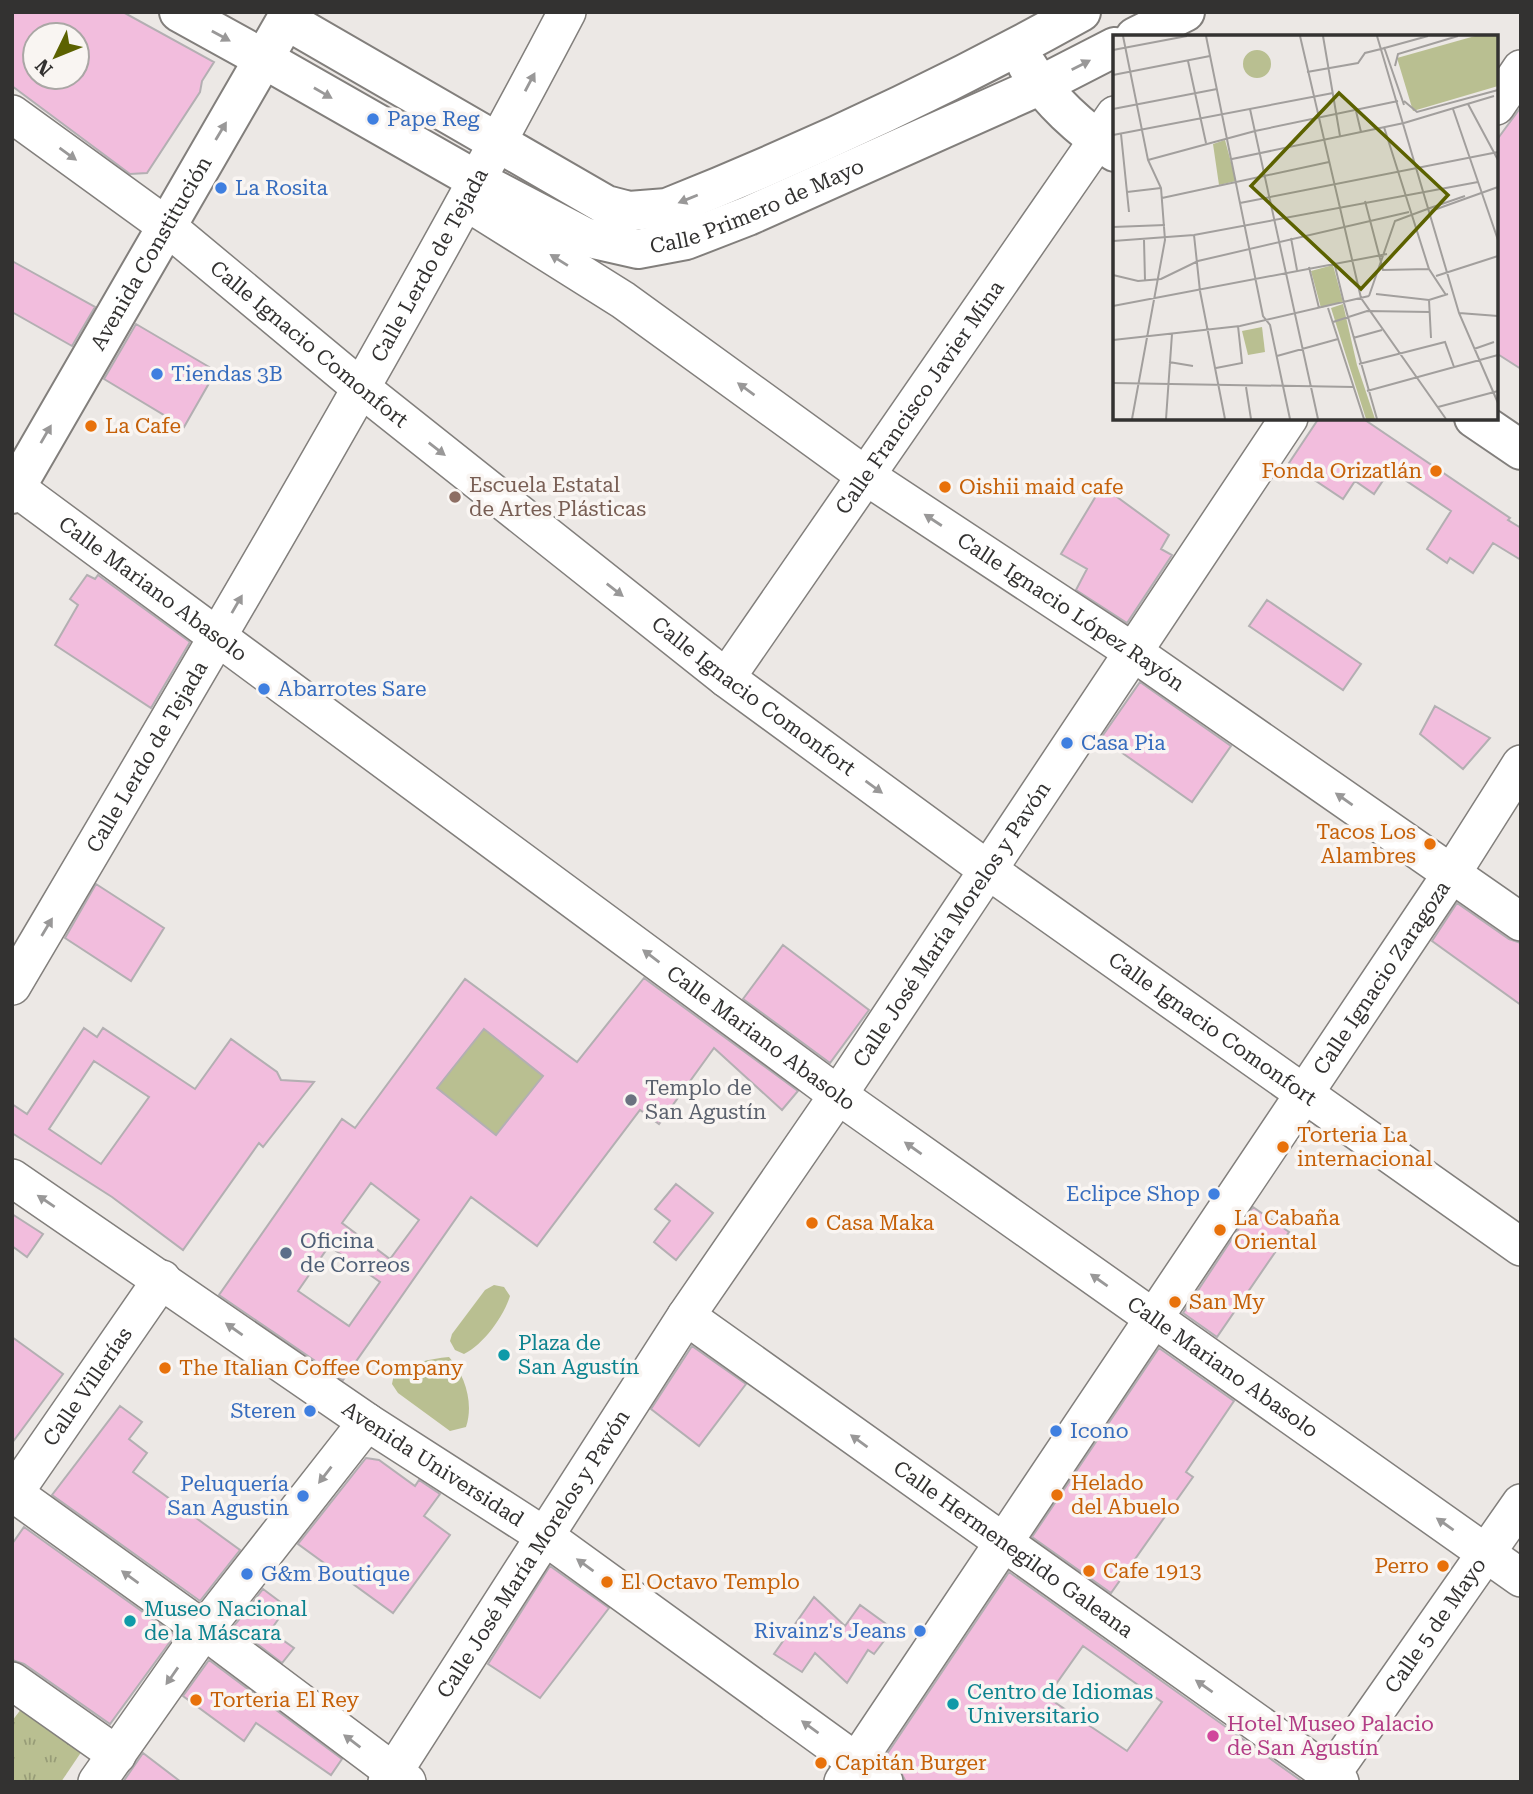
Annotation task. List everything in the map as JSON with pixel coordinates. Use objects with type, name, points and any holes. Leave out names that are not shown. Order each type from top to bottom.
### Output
[{"type":"main road","name":"Calle Primero de Mayo","points":[[178,12],[264,59],[472,191],[549,219],[585,237],[638,249],[686,240],[748,216],[1039,86],[1113,48]]},
{"type":"main road","name":"Calle Primero de Mayo","points":[[283,15],[606,205],[645,212],[667,208],[735,181],[904,104],[1017,48],[1081,12]]},
{"type":"main road","name":"Avenida Constitución","points":[[13,489],[264,59],[283,15]]},
{"type":"main road","points":[[1140,35],[1178,19]]},
{"type":"main road","points":[[1017,48],[1039,86],[1109,136]]},
{"type":"main road","points":[[958,77],[976,114]]},
{"type":"main road","points":[[904,104],[920,139]]},
{"type":"main road","points":[[855,125],[870,161]]},
{"type":"main road","points":[[805,149],[818,185]]},
{"type":"main road","points":[[735,181],[748,216]]},
{"type":"main road","points":[[549,219],[570,185]]},
{"type":"main road","points":[[1477,420],[1521,450]]},
{"type":"street","name":"Calle Lerdo de Tejada","points":[[12,986],[219,636],[361,388],[472,191],[567,12]]},
{"type":"street","points":[[1498,103],[1521,69]]},
{"type":"street","name":"Calle Ignacio Comonfort","points":[[12,114],[165,225],[361,388],[726,678],[988,870],[1521,1247]]},
{"type":"street","name":"Calle Francisco Javier Mina","points":[[726,678],[866,476],[1109,136]]},
{"type":"street","name":"Calle Ignacio López Rayón","points":[[472,191],[866,476],[1133,652],[1521,922]]},
{"type":"street","points":[[623,300],[638,249],[645,212]]},
{"type":"street","name":"Calle José María Morelos y Pavón","points":[[396,1778],[686,1316],[838,1095],[1288,420]]},
{"type":"street","name":"Calle Mariano Abasolo","points":[[13,489],[219,636],[838,1095],[1521,1578]]},
{"type":"street","name":"Calle Ignacio Zaragoza","points":[[861,1775],[1001,1543],[1452,873],[1521,764]]},
{"type":"street","name":"Avenida Universidad","points":[[12,1178],[367,1422],[546,1537],[861,1775]]},
{"type":"street","name":"Calle Villerías","points":[[13,1494],[162,1279]]},
{"type":"street","name":"Calle Hermenegildo Galeana","points":[[686,1316],[1332,1779]]},
{"type":"street","points":[[12,1681],[107,1768],[204,1630],[367,1422]]},
{"type":"street","points":[[13,1494],[204,1630],[396,1778]]},
{"type":"street","name":"Calle 5 de Mayo","points":[[1332,1779],[1521,1503]]},
{"type":"green space","points":[[484,1029],[543,1076],[496,1135],[437,1088]]},
{"type":"green space","points":[[494,1285],[504,1287],[510,1296],[503,1312],[492,1329],[471,1350],[464,1354],[455,1350],[450,1341],[452,1334],[485,1290]]},
{"type":"green space","points":[[449,1357],[464,1381],[469,1408],[466,1427],[450,1431],[398,1393],[392,1384],[394,1374],[407,1367],[427,1360]]},
{"type":"green space","points":[[25,1704],[86,1745],[61,1782],[12,1781],[12,1721]]},
{"type":"building","points":[[12,12],[123,12],[214,62],[202,81],[200,92],[147,173],[130,174],[12,86]]},
{"type":"building","points":[[1521,107],[1521,369],[1498,354],[1498,138]]},
{"type":"building","points":[[12,261],[95,307],[72,346],[12,312]]},
{"type":"building","name":"Tiendas 3B","points":[[136,324],[216,371],[184,427],[104,379]]},
{"type":"building","points":[[1318,420],[1365,420],[1510,518],[1508,520],[1521,528],[1521,560],[1493,543],[1473,573],[1450,558],[1447,563],[1427,549],[1451,511],[1390,470],[1374,494],[1355,481],[1343,499],[1289,463]]},
{"type":"building","points":[[1102,486],[1169,535],[1161,549],[1172,555],[1127,623],[1076,590],[1087,569],[1061,554]]},
{"type":"building","points":[[87,575],[95,579],[98,575],[190,642],[151,708],[55,645],[78,605],[70,599]]},
{"type":"building","points":[[1267,600],[1361,664],[1343,690],[1249,626]]},
{"type":"building","points":[[1140,682],[1231,746],[1192,802],[1101,738]]},
{"type":"building","points":[[1435,706],[1490,738],[1463,769],[1420,734]]},
{"type":"building","points":[[96,884],[164,928],[131,981],[65,938]]},
{"type":"building","points":[[1457,903],[1509,939],[1521,943],[1521,1005],[1432,941]]},
{"type":"building","points":[[783,945],[869,1010],[830,1063],[743,999]]},
{"type":"building","points":[[644,978],[798,1091],[782,1110],[714,1048],[659,1124],[640,1110],[537,1246],[471,1197],[343,1380],[219,1295],[342,1119],[355,1128],[465,979],[577,1062]],"holes":[[[484,1029],[543,1076],[496,1135],[437,1088]],[[371,1183],[419,1220],[390,1259],[342,1223]],[[329,1246],[380,1282],[349,1326],[298,1291]]]},
{"type":"building","points":[[84,1028],[97,1037],[103,1028],[195,1089],[231,1039],[277,1072],[281,1080],[314,1082],[263,1147],[259,1143],[183,1250],[112,1197],[12,1133],[12,1104],[27,1114]],"holes":[[[94,1061],[149,1097],[101,1164],[49,1129]]]},
{"type":"building","points":[[676,1184],[713,1213],[676,1260],[654,1242],[670,1221],[655,1209]]},
{"type":"building","points":[[1253,1207],[1289,1232],[1217,1337],[1183,1313]]},
{"type":"building","points":[[12,1214],[43,1234],[27,1257],[12,1246]]},
{"type":"building","points":[[12,1337],[63,1374],[12,1443]]},
{"type":"building","points":[[692,1346],[746,1384],[699,1446],[651,1409]]},
{"type":"building","points":[[1159,1348],[1234,1401],[1186,1472],[1193,1477],[1111,1593],[1032,1537]]},
{"type":"building","points":[[120,1406],[142,1422],[129,1439],[147,1453],[133,1472],[240,1550],[200,1601],[52,1495]]},
{"type":"building","points":[[366,1458],[379,1460],[415,1486],[419,1480],[440,1494],[424,1516],[450,1535],[393,1613],[298,1544]]},
{"type":"building","name":"Museo Nacional de la Máscara","points":[[24,1527],[175,1635],[110,1724],[24,1664],[12,1660],[12,1544]]},
{"type":"building","points":[[550,1566],[609,1608],[540,1698],[488,1664]]},
{"type":"building","points":[[1009,1572],[1303,1782],[906,1782],[897,1765],[885,1757]],"holes":[[[1083,1646],[1162,1702],[1127,1751],[1047,1697]]]},
{"type":"building","points":[[263,1589],[287,1607],[270,1631],[294,1648],[282,1663],[234,1626]]},
{"type":"building","points":[[814,1597],[845,1626],[860,1605],[893,1629],[874,1654],[868,1650],[847,1683],[815,1653],[802,1672],[774,1654]]},
{"type":"building","points":[[209,1660],[342,1759],[331,1775],[256,1723],[244,1741],[183,1696]]},
{"type":"building","points":[[143,1753],[181,1782],[123,1782]]},
{"type":"place","name":"Pape Reg","points":[[373,119]]},
{"type":"place","name":"La Rosita","points":[[221,188]]},
{"type":"place","name":"Tiendas 3B","points":[[157,374]]},
{"type":"place","name":"La Cafe","points":[[91,426]]},
{"type":"place","name":"Fonda Orizatlán","points":[[1436,471]]},
{"type":"place","name":"Oishii maid cafe","points":[[945,487]]},
{"type":"place","name":"Escuela Estatal de Artes Plásticas","points":[[455,497]]},
{"type":"place","name":"Abarrotes Sare","points":[[264,689]]},
{"type":"place","name":"Casa Pia","points":[[1067,743]]},
{"type":"place","name":"Tacos Los Alambres","points":[[1430,844]]},
{"type":"place","name":"Templo de San Agustín","points":[[631,1100]]},
{"type":"place","name":"Torteria La internacional","points":[[1283,1147]]},
{"type":"place","name":"Eclipce Shop","points":[[1214,1194]]},
{"type":"place","name":"Casa Maka","points":[[812,1223]]},
{"type":"place","name":"La Cabaña Oriental","points":[[1220,1230]]},
{"type":"place","name":"Oficina de Correos","points":[[286,1253]]},
{"type":"place","name":"San My","points":[[1175,1302]]},
{"type":"place","name":"Plaza de San Agustín","points":[[504,1355]]},
{"type":"place","name":"The Italian Coffee Company","points":[[165,1368]]},
{"type":"place","name":"Steren","points":[[310,1411]]},
{"type":"place","name":"Icono","points":[[1056,1431]]},
{"type":"place","name":"Helado del Abuelo","points":[[1057,1495]]},
{"type":"place","name":"Peluquería San Agustin","points":[[303,1496]]},
{"type":"place","name":"Perro","points":[[1443,1566]]},
{"type":"place","name":"Cafe 1913","points":[[1089,1571]]},
{"type":"place","name":"G&m Boutique","points":[[247,1574]]},
{"type":"place","name":"El Octavo Templo","points":[[607,1582]]},
{"type":"place","name":"Museo Nacional de la Máscara","points":[[130,1621]]},
{"type":"place","name":"Rivainz's Jeans","points":[[920,1631]]},
{"type":"place","name":"Torteria El Rey","points":[[196,1700]]},
{"type":"place","name":"Centro de Idiomas Universitario","points":[[953,1704]]},
{"type":"place","name":"Hotel Museo Palacio de San Agustín","points":[[1213,1736]]},
{"type":"place","name":"Capitán Burger","points":[[821,1763]]}]
